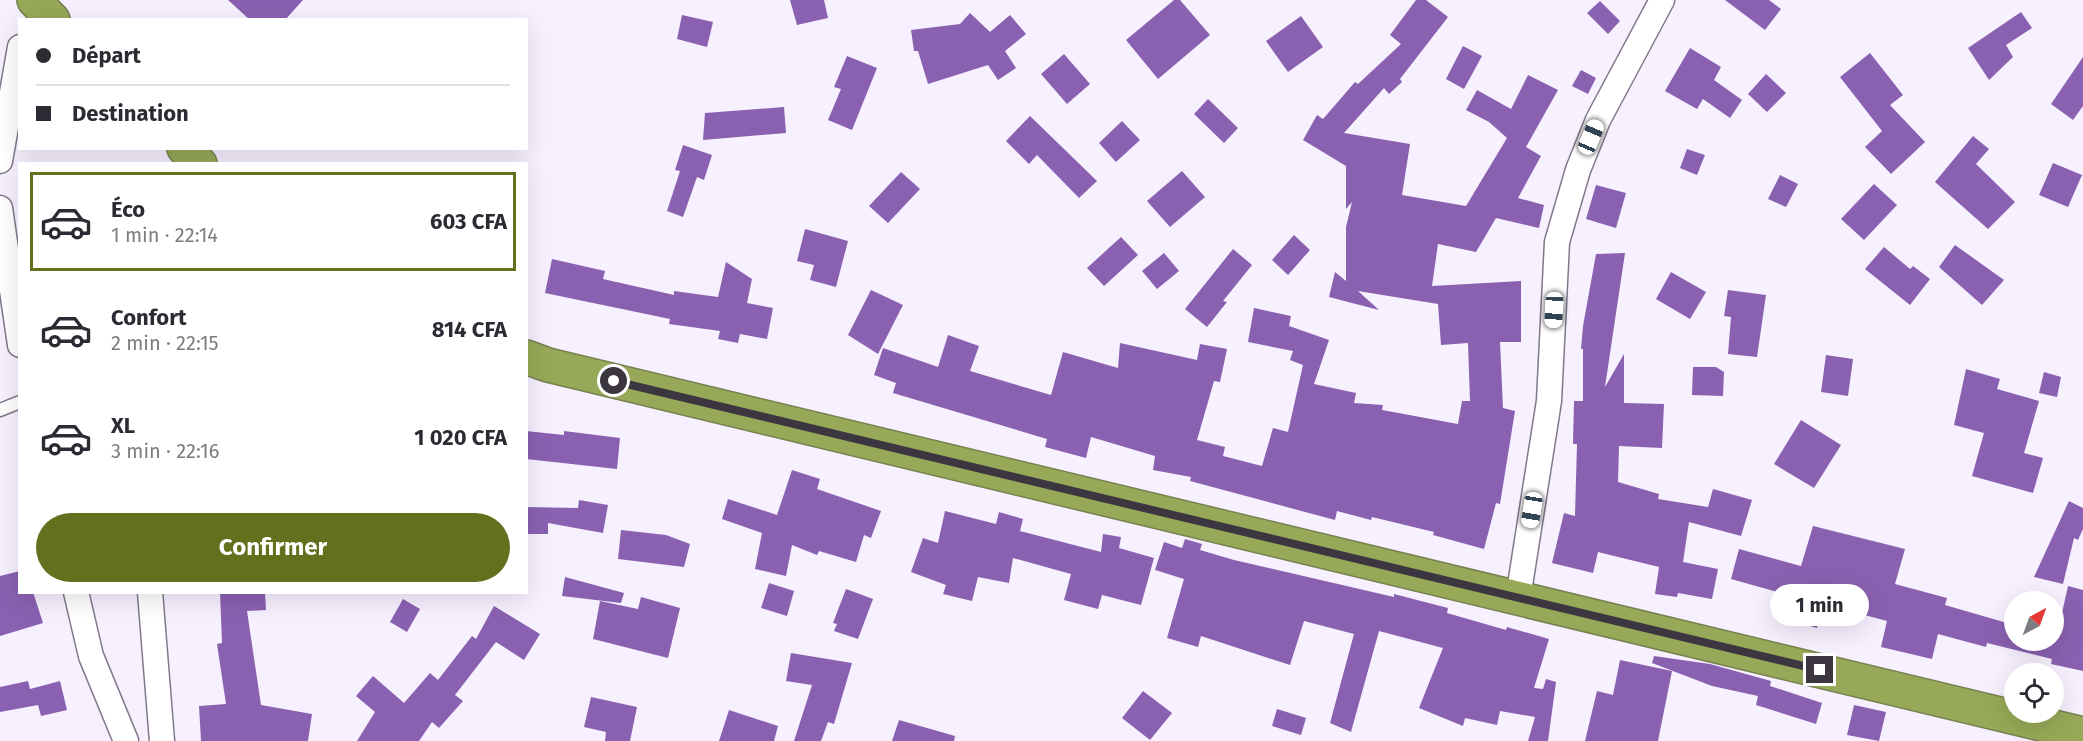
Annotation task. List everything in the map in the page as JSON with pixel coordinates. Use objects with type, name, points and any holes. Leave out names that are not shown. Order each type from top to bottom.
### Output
[{"type":"highway","points":[[34,0],[51,18]]},
{"type":"highway","points":[[186,150],[198,162]]},
{"type":"highway","points":[[528,358],[548,365],[779,422],[2083,734]]},
{"type":"street","points":[[25,18],[29,0]]},
{"type":"street","points":[[1518,598],[1549,401],[1557,242],[1578,170],[1598,120],[1662,0]]},
{"type":"street","points":[[0,161],[18,58]]},
{"type":"street","points":[[0,208],[18,331]]},
{"type":"street","points":[[76,594],[91,656],[126,741]]},
{"type":"street","points":[[150,594],[162,741]]},
{"type":"lane","points":[[0,410],[18,403]]},
{"type":"building","points":[[228,0],[303,0],[287,18],[248,18]]},
{"type":"building","points":[[790,0],[824,0],[828,18],[797,25]]},
{"type":"building","points":[[1174,0],[1180,0],[1210,35],[1158,79],[1126,40]]},
{"type":"building","points":[[1416,0],[1426,0],[1448,17],[1400,79],[1402,82],[1389,94],[1384,88],[1344,133],[1410,144],[1402,195],[1466,206],[1507,138],[1489,122],[1466,110],[1477,90],[1511,109],[1528,75],[1558,90],[1526,147],[1541,156],[1518,198],[1544,205],[1539,228],[1496,218],[1476,252],[1438,244],[1432,286],[1521,281],[1521,342],[1500,342],[1503,408],[1515,411],[1500,504],[1496,503],[1484,549],[1433,535],[1434,532],[1372,517],[1371,520],[1337,511],[1335,520],[1190,481],[1191,477],[1153,470],[1155,456],[1091,437],[1086,458],[1045,447],[1047,439],[893,393],[896,383],[874,375],[883,348],[938,367],[948,335],[979,346],[970,371],[1051,395],[1063,352],[1118,368],[1120,343],[1197,360],[1200,344],[1227,349],[1220,382],[1214,381],[1197,440],[1225,447],[1223,456],[1262,466],[1273,428],[1288,432],[1303,365],[1290,360],[1293,351],[1248,342],[1254,308],[1291,316],[1289,326],[1329,340],[1314,384],[1356,393],[1354,403],[1383,405],[1382,410],[1458,424],[1462,401],[1470,401],[1468,343],[1441,345],[1438,304],[1358,291],[1379,310],[1329,297],[1335,272],[1346,281],[1346,227],[1352,202],[1346,209],[1346,166],[1303,140],[1317,115],[1323,119],[1355,82],[1358,84],[1401,44],[1390,35]]},
{"type":"building","points":[[1725,0],[1769,0],[1781,9],[1765,30]]},
{"type":"building","points":[[1600,1],[1620,21],[1608,34],[1587,13]]},
{"type":"building","points":[[2021,12],[2032,28],[2006,45],[2013,57],[1989,80],[1968,48]]},
{"type":"building","points":[[970,13],[990,32],[1010,15],[1026,34],[1005,51],[1016,68],[998,80],[988,65],[928,84],[918,51],[914,51],[911,30],[960,24]]},
{"type":"building","points":[[682,15],[713,22],[707,47],[677,39]]},
{"type":"building","points":[[1301,16],[1323,47],[1288,72],[1266,41]]},
{"type":"building","points":[[1463,46],[1482,56],[1464,89],[1446,79]]},
{"type":"building","points":[[1690,48],[1721,67],[1714,80],[1742,100],[1730,118],[1703,99],[1697,109],[1665,91]]},
{"type":"building","points":[[1870,53],[1903,95],[1890,105],[1925,142],[1891,174],[1865,147],[1882,131],[1840,77]]},
{"type":"building","points":[[1064,54],[1090,84],[1067,104],[1041,74]]},
{"type":"building","points":[[847,56],[877,68],[852,130],[828,120],[841,89],[834,87]]},
{"type":"building","points":[[2083,57],[2083,106],[2073,120],[2051,104]]},
{"type":"building","points":[[1581,70],[1596,78],[1588,94],[1572,86]]},
{"type":"building","points":[[1766,74],[1786,93],[1767,112],[1748,94]]},
{"type":"building","points":[[1208,99],[1238,128],[1224,143],[1194,114]]},
{"type":"building","points":[[784,107],[786,133],[703,140],[705,113]]},
{"type":"building","points":[[1030,116],[1097,181],[1079,198],[1037,155],[1029,164],[1006,141]]},
{"type":"building","points":[[1122,121],[1140,140],[1116,162],[1099,143]]},
{"type":"building","points":[[1973,136],[1989,149],[1976,164],[2015,202],[1988,229],[1935,182]]},
{"type":"building","points":[[683,145],[712,155],[704,180],[697,177],[683,217],[667,211],[680,171],[675,170]]},
{"type":"building","points":[[1687,149],[1705,155],[1697,175],[1680,168]]},
{"type":"building","points":[[2053,163],[2082,175],[2068,207],[2039,195]]},
{"type":"building","points":[[1182,171],[1205,197],[1170,227],[1147,201]]},
{"type":"building","points":[[901,172],[920,189],[888,223],[869,206]]},
{"type":"building","points":[[1780,175],[1798,184],[1786,207],[1768,199]]},
{"type":"building","points":[[1874,184],[1897,205],[1864,240],[1841,219]]},
{"type":"building","points":[[1596,185],[1626,193],[1616,228],[1586,219]]},
{"type":"building","points":[[805,229],[848,241],[836,287],[810,280],[814,265],[797,261]]},
{"type":"building","points":[[1294,235],[1310,250],[1288,275],[1272,260]]},
{"type":"building","points":[[1121,237],[1138,255],[1104,286],[1087,268]]},
{"type":"building","points":[[1955,245],[2004,280],[1982,305],[1939,267]]},
{"type":"building","points":[[1884,247],[1910,269],[1913,266],[1930,279],[1910,305],[1865,269]]},
{"type":"building","points":[[1233,249],[1252,265],[1223,301],[1227,302],[1207,327],[1185,309]]},
{"type":"building","points":[[1164,253],[1179,271],[1157,289],[1142,271]]},
{"type":"building","points":[[1625,253],[1605,387],[1624,354],[1624,403],[1664,404],[1662,448],[1619,446],[1618,482],[1659,494],[1658,499],[1708,507],[1713,489],[1752,500],[1741,536],[1689,522],[1683,562],[1718,569],[1712,599],[1678,593],[1677,597],[1655,594],[1659,567],[1598,552],[1593,573],[1552,563],[1564,513],[1575,516],[1577,444],[1573,444],[1574,401],[1583,401],[1583,349],[1581,349],[1583,326],[1596,254]]},
{"type":"building","points":[[552,259],[605,271],[603,279],[674,295],[674,291],[718,297],[726,262],[752,279],[747,303],[773,308],[767,339],[740,334],[738,343],[718,339],[720,331],[669,324],[670,319],[545,293]]},
{"type":"building","points":[[1671,272],[1706,292],[1690,319],[1656,299]]},
{"type":"building","points":[[871,290],[903,305],[878,354],[848,335]]},
{"type":"building","points":[[1728,290],[1766,295],[1757,357],[1728,354],[1731,317],[1724,316]]},
{"type":"building","points":[[1826,355],[1853,359],[1848,396],[1821,392]]},
{"type":"building","points":[[1693,367],[1716,367],[1724,372],[1723,396],[1692,395]]},
{"type":"building","points":[[1966,369],[2000,379],[1997,389],[2039,401],[2024,453],[2043,458],[2033,493],[1972,476],[1984,433],[1954,425]]},
{"type":"building","points":[[2044,372],[2061,377],[2057,397],[2039,393]]},
{"type":"building","points":[[1801,420],[1841,445],[1814,488],[1774,464]]},
{"type":"building","points":[[528,431],[564,435],[564,431],[620,438],[617,469],[528,459]]},
{"type":"building","points":[[792,470],[820,479],[817,489],[881,511],[871,538],[864,535],[856,562],[819,551],[817,555],[792,545],[786,576],[755,569],[762,533],[722,519],[728,499],[777,515]]},
{"type":"building","points":[[579,500],[608,505],[603,533],[548,523],[548,534],[528,534],[528,507],[578,508]]},
{"type":"building","points":[[2069,501],[2083,508],[2083,529],[2078,540],[2074,538],[2063,584],[2034,577]]},
{"type":"building","points":[[945,511],[996,524],[999,512],[1023,519],[1020,531],[1101,552],[1103,534],[1121,537],[1119,548],[1154,558],[1141,605],[1102,595],[1098,609],[1064,600],[1071,574],[1013,558],[1009,583],[978,577],[972,601],[943,594],[946,585],[911,572],[923,538],[938,543]]},
{"type":"building","points":[[1813,526],[1905,549],[1895,584],[1947,598],[1945,605],[2004,622],[2004,647],[1987,643],[1986,647],[1938,634],[1932,659],[1881,647],[1887,621],[1823,604],[1817,628],[1786,619],[1792,596],[1731,579],[1739,549],[1801,566]]},
{"type":"building","points":[[621,530],[666,535],[690,544],[684,567],[618,559]]},
{"type":"building","points":[[1185,539],[1202,544],[1200,550],[1234,560],[1394,597],[1394,594],[1448,608],[1447,613],[1506,630],[1507,627],[1549,639],[1534,688],[1543,689],[1546,679],[1556,682],[1548,741],[1528,741],[1535,717],[1500,711],[1497,725],[1465,718],[1463,726],[1419,708],[1443,648],[1379,631],[1351,732],[1330,723],[1354,634],[1304,621],[1290,665],[1201,636],[1198,647],[1167,638],[1184,579],[1155,570],[1164,542],[1182,548]]},
{"type":"building","points":[[18,572],[18,594],[34,594],[43,623],[0,636],[0,576]]},
{"type":"building","points":[[565,577],[624,593],[621,603],[562,596]]},
{"type":"building","points":[[769,583],[794,591],[787,616],[761,608]]},
{"type":"building","points":[[2068,586],[2083,590],[2083,671],[2064,667],[2064,663],[2051,663],[2052,659],[2020,651],[2064,651],[2064,604]]},
{"type":"building","points":[[846,589],[873,599],[858,639],[834,631],[837,624],[833,623]]},
{"type":"building","points":[[220,594],[265,594],[266,610],[247,611],[261,705],[312,714],[308,741],[201,741],[199,706],[226,704],[217,644],[222,643]]},
{"type":"building","points":[[641,597],[680,608],[668,658],[593,639],[600,601],[638,609]]},
{"type":"building","points":[[403,599],[420,609],[407,632],[390,622]]},
{"type":"building","points":[[494,606],[540,634],[524,660],[496,642],[455,695],[463,701],[439,728],[432,722],[419,741],[357,741],[375,712],[356,696],[373,676],[404,703],[430,673],[438,680],[472,636],[476,639]]},
{"type":"building","points":[[791,653],[852,663],[834,724],[828,722],[821,741],[794,741],[812,685],[786,681]]},
{"type":"building","points":[[1654,656],[1710,664],[1771,681],[1770,686],[1822,703],[1816,724],[1756,705],[1758,696],[1712,686],[1652,663]]},
{"type":"building","points":[[1620,660],[1672,671],[1658,741],[1585,741],[1597,691],[1613,695]]},
{"type":"building","points":[[28,681],[30,689],[60,681],[67,710],[41,716],[38,705],[0,712],[0,687]]},
{"type":"building","points":[[1143,691],[1172,713],[1150,740],[1122,718]]},
{"type":"building","points":[[591,697],[637,707],[630,741],[605,741],[606,732],[584,727]]},
{"type":"building","points":[[1854,705],[1886,712],[1879,741],[1847,735]]},
{"type":"building","points":[[1277,709],[1306,718],[1301,735],[1272,726]]},
{"type":"building","points":[[729,710],[778,726],[774,741],[719,741]]},
{"type":"building","points":[[899,720],[955,736],[954,741],[892,741]]},
{"type":"route","points":[[614,381],[1820,670]]}]
